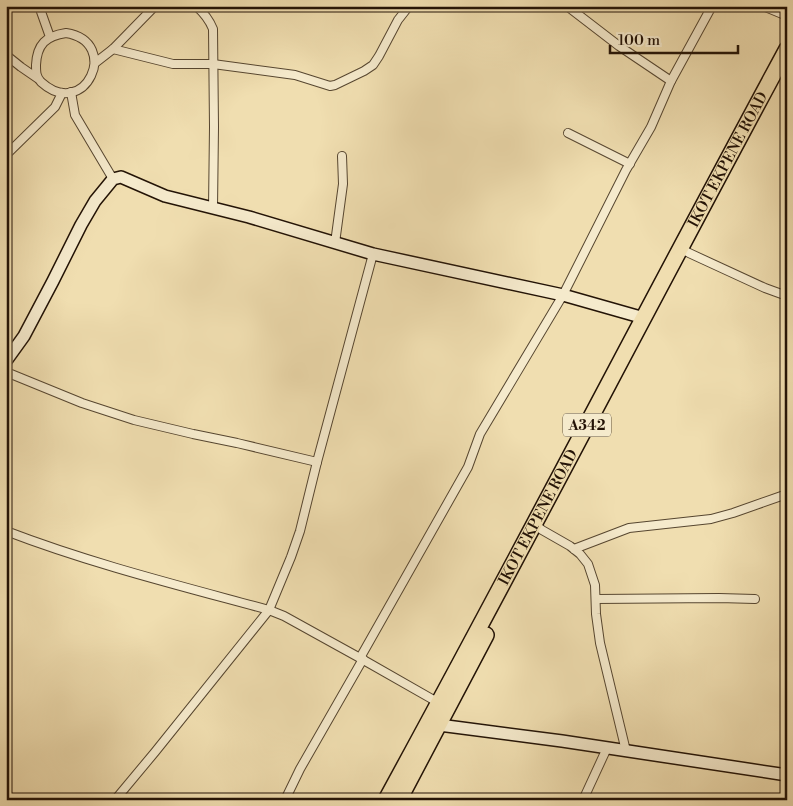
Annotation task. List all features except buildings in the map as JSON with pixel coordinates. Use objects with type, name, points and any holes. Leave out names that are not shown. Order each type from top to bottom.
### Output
[{"type":"highway","name":"IKOT EKPENE ROAD","points":[[386,800],[538,527],[684,250],[787,49]]},
{"type":"highway","name":"IKOT EKPENE ROAD","points":[[399,800],[439,725],[644,318],[787,71]]},
{"type":"street","points":[[39,6],[50,37]]},
{"type":"street","points":[[95,63],[113,49],[155,6]]},
{"type":"street","points":[[196,6],[206,16],[213,29],[214,127],[212,208]]},
{"type":"street","points":[[113,49],[173,64],[213,64],[295,76],[335,86],[364,72],[373,65],[380,56],[398,20],[409,6]]},
{"type":"street","points":[[567,6],[619,46],[671,81]]},
{"type":"street","points":[[285,800],[300,769],[468,467],[480,434],[563,295],[651,126],[671,81],[712,6]]},
{"type":"street","points":[[763,6],[787,16]]},
{"type":"street","points":[[6,55],[43,84],[56,92],[62,93],[80,89],[90,79],[95,63],[91,49],[81,37],[74,34],[58,34],[50,37],[36,54],[37,78]]},
{"type":"street","points":[[71,92],[75,115],[113,179]]},
{"type":"street","points":[[6,155],[55,106],[62,93]]},
{"type":"street","points":[[568,133],[630,164]]},
{"type":"street","points":[[335,243],[343,184],[342,156]]},
{"type":"street","points":[[6,361],[24,336],[95,201],[113,179],[121,177],[165,196],[249,217],[373,254],[563,295],[644,318]]},
{"type":"street","points":[[684,250],[787,296]]},
{"type":"street","points":[[115,800],[269,610],[300,531],[316,462],[373,254]]},
{"type":"street","points":[[6,372],[82,403],[134,420],[316,462]]},
{"type":"street","points":[[574,549],[629,528],[711,520],[787,494]]},
{"type":"street","points":[[538,527],[570,546],[588,564],[595,585],[600,643],[626,750]]},
{"type":"street","points":[[6,531],[157,580],[269,610],[284,616],[362,658],[439,703]]},
{"type":"street","points":[[596,599],[755,599]]},
{"type":"street","points":[[439,725],[626,750],[787,775]]},
{"type":"street","points":[[583,800],[607,748]]}]
